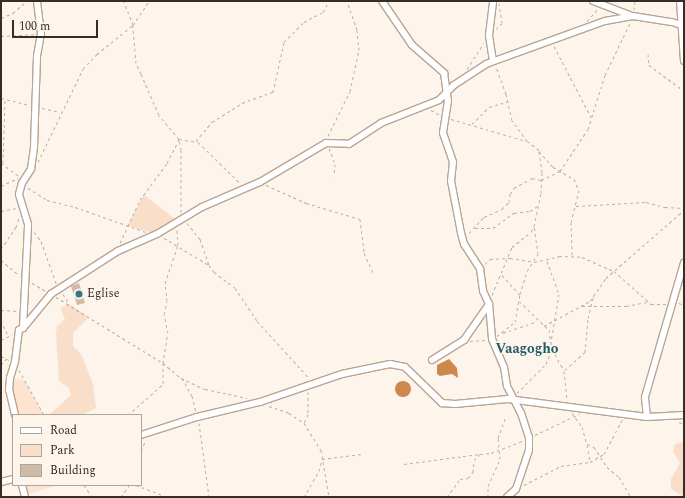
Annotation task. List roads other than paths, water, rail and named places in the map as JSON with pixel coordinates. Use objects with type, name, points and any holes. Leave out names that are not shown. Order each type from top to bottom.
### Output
[{"type":"street","points":[[15,414],[9,390],[10,378],[15,362],[24,310],[28,224],[19,194],[21,180],[31,169],[40,34],[37,1]]},
{"type":"street","points":[[382,1],[412,45],[444,73],[448,92],[443,133],[453,162],[451,181],[461,233],[464,244],[480,270],[483,291],[489,304],[492,339],[529,439],[529,450],[516,488],[507,497]]},
{"type":"street","points":[[493,1],[489,35],[493,61]]},
{"type":"street","points":[[593,1],[633,16],[683,26]]},
{"type":"street","points":[[680,1],[683,26],[684,61]]},
{"type":"street","points":[[21,329],[51,294],[118,251],[157,234],[176,224],[196,210],[260,182],[326,143],[349,144],[381,123],[439,100],[472,72],[493,61],[605,22],[633,16]]},
{"type":"street","points":[[647,417],[644,397],[684,263]]},
{"type":"street","points":[[432,360],[464,340],[489,304]]},
{"type":"street","points":[[142,435],[197,417],[260,402],[342,374],[396,364],[405,367],[442,403],[455,404],[514,398],[625,415],[647,417],[684,415]]},
{"type":"street","points":[[1,482],[12,479]]},
{"type":"street","points":[[22,486],[25,497]]},
{"type":"place","name":"Eglise","points":[[79,294]]},
{"type":"district","name":"Vaagogho","points":[[527,349]]}]
